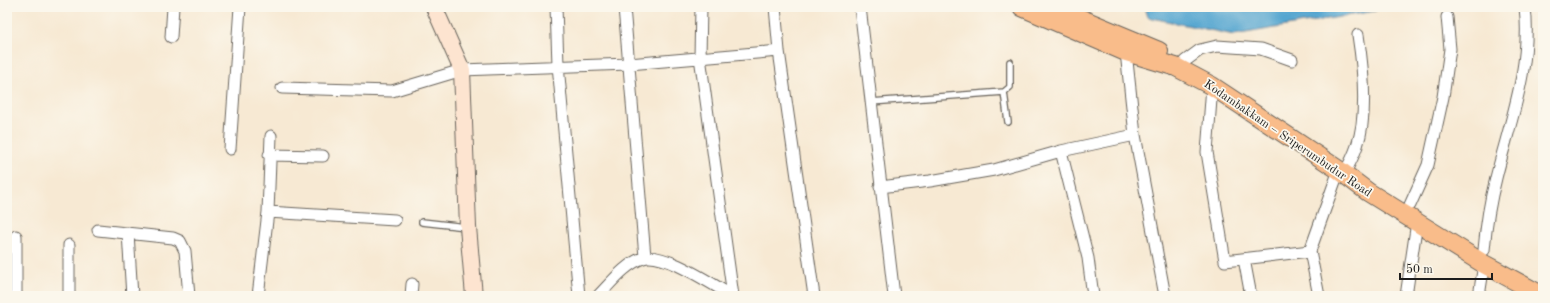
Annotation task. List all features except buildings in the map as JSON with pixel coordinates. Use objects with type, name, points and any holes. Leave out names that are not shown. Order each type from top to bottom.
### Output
[{"type":"main road","name":"Kodambakkam – Sriperumbudur Road","points":[[1022,7],[1185,62],[1218,76],[1344,169],[1368,192],[1417,222],[1484,257],[1543,282]]},
{"type":"main road","name":"Kodambakkam – Sriperumbudur Road","points":[[1053,7],[1097,32],[1126,52],[1176,67],[1212,86],[1344,169],[1410,205],[1543,296]]},
{"type":"street","points":[[171,37],[173,7]]},
{"type":"street","points":[[230,149],[240,7]]},
{"type":"street","points":[[434,7],[462,70],[468,227],[474,296]]},
{"type":"street","points":[[556,7],[558,65],[579,296]]},
{"type":"street","points":[[624,7],[644,257]]},
{"type":"street","points":[[701,7],[700,57],[733,296]]},
{"type":"street","points":[[775,7],[779,51],[814,296]]},
{"type":"street","points":[[860,7],[894,296]]},
{"type":"street","points":[[1479,296],[1495,179],[1516,103],[1526,57],[1528,27],[1525,7]]},
{"type":"street","points":[[1410,205],[1428,165],[1443,97],[1450,49],[1448,17]]},
{"type":"street","points":[[1319,296],[1310,251],[1344,169],[1358,145],[1362,122],[1363,66],[1358,35]]},
{"type":"street","points":[[1185,62],[1200,50],[1217,46],[1262,50],[1292,60]]},
{"type":"street","points":[[282,88],[392,91],[462,70],[558,65],[629,64],[779,51]]},
{"type":"street","points":[[1126,52],[1135,135],[1165,296]]},
{"type":"street","points":[[1212,86],[1207,152],[1225,261],[1310,251]]},
{"type":"street","points":[[880,187],[930,181],[994,170],[1061,151],[1135,135]]},
{"type":"street","points":[[258,296],[268,212],[270,136]]},
{"type":"street","points":[[1061,151],[1088,258],[1093,296]]},
{"type":"street","points":[[269,155],[323,156]]},
{"type":"street","points":[[268,212],[395,220]]},
{"type":"street","points":[[1406,296],[1417,222]]},
{"type":"street","points":[[98,230],[173,238],[180,241],[185,251],[189,296]]},
{"type":"street","points":[[128,232],[132,296]]},
{"type":"street","points":[[16,236],[16,296]]},
{"type":"street","points":[[69,245],[69,296]]},
{"type":"street","points":[[598,296],[628,267],[644,257],[664,260],[733,296]]},
{"type":"street","points":[[1244,259],[1251,296]]},
{"type":"street","points":[[411,296],[412,284]]},
{"type":"lane","points":[[871,102],[1008,91],[1010,87],[1010,62]]},
{"type":"lane","points":[[1004,92],[1008,122]]},
{"type":"lane","points":[[422,222],[468,227]]},
{"type":"water","points":[[1144,7],[1382,7],[1375,11],[1234,35],[1147,17]]}]
